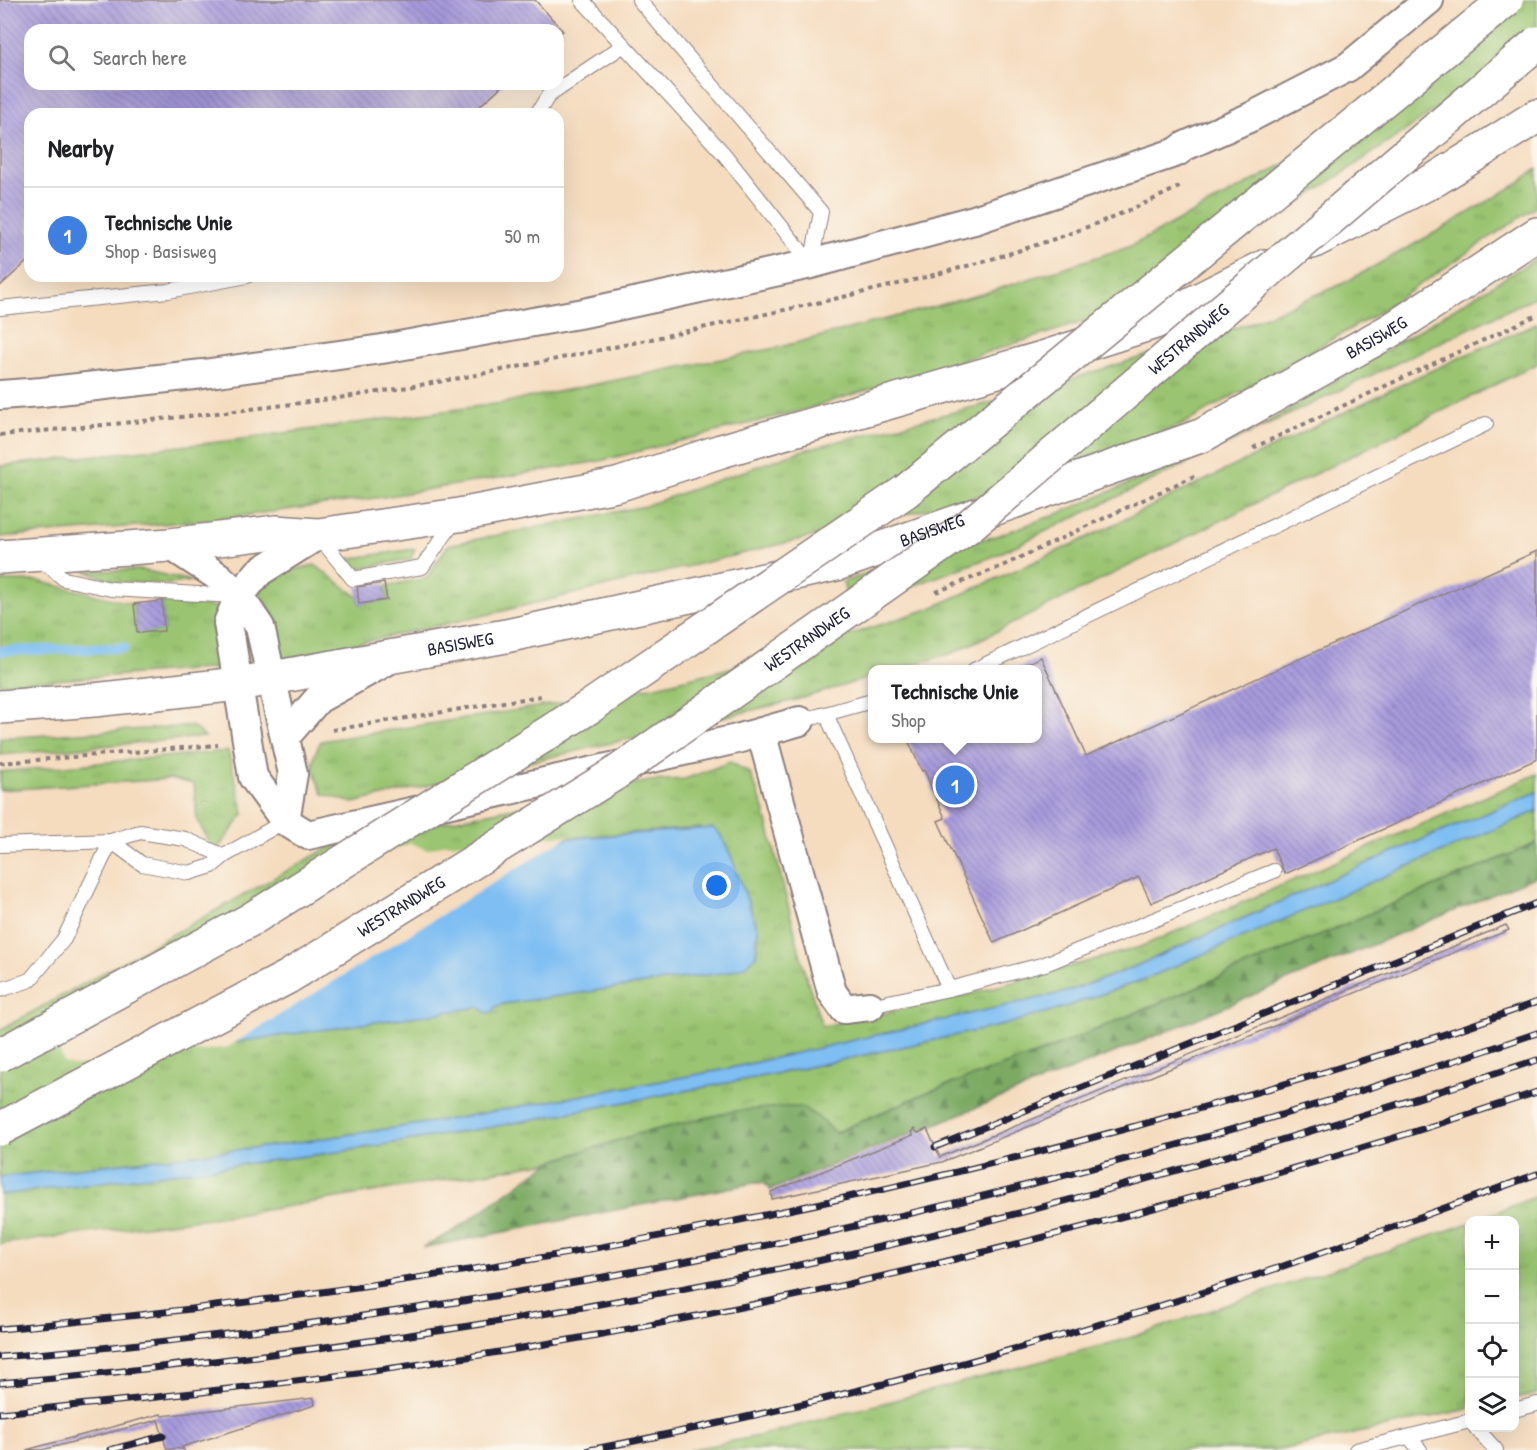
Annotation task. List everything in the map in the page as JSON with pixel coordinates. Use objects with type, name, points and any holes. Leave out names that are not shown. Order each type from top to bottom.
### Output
[{"type":"main road","points":[[0,1055],[250,920],[591,706],[906,491],[1506,0]]},
{"type":"main road","name":"WESTRANDWEG","points":[[0,1129],[288,976],[616,773],[960,533],[1537,43]]},
{"type":"main road","points":[[0,557],[170,545],[276,532],[318,535],[459,515],[617,485],[721,451],[1155,322],[1436,179],[1537,116]]},
{"type":"main road","name":"BASISWEG","points":[[0,707],[94,700],[238,684],[506,636],[837,564],[1203,435],[1391,330],[1537,234]]},
{"type":"street","points":[[0,394],[42,392],[203,374],[382,349],[584,313],[811,264],[974,220],[1177,152],[1185,146],[1251,117],[1348,67],[1429,0]]},
{"type":"street","points":[[318,535],[259,572],[239,596],[228,624],[253,777],[285,821],[308,835],[761,732],[813,717]]},
{"type":"street","points":[[170,545],[219,577],[239,596],[260,627],[293,774],[285,821]]},
{"type":"street","points":[[285,737],[318,699],[399,655]]},
{"type":"street","points":[[761,732],[831,992],[844,1009],[870,1006]]},
{"type":"lane","points":[[582,0],[724,154],[811,264]]},
{"type":"lane","points":[[639,0],[821,212],[811,264]]},
{"type":"lane","points":[[564,85],[624,45]]},
{"type":"lane","points":[[541,108],[548,96],[557,90]]},
{"type":"lane","points":[[0,308],[168,291],[216,282]]},
{"type":"lane","points":[[982,665],[1486,424]]},
{"type":"lane","points":[[318,535],[353,579],[422,567],[459,515]]},
{"type":"lane","points":[[36,555],[64,579],[111,590],[239,596]]},
{"type":"lane","points":[[868,702],[813,717],[949,989]]},
{"type":"lane","points":[[111,841],[142,864],[189,873],[212,866],[224,856],[285,821]]},
{"type":"lane","points":[[0,845],[111,841],[140,832],[186,839],[224,856]]},
{"type":"lane","points":[[0,990],[30,980],[64,939],[111,841]]},
{"type":"lane","points":[[870,1006],[949,989],[1045,964],[1274,871]]},
{"type":"lane","points":[[1519,1409],[1537,1405]]},
{"type":"lane","points":[[1356,1450],[1465,1422]]},
{"type":"lane","points":[[1480,1432],[1496,1450]]},
{"type":"lane","points":[[1409,1437],[1420,1450]]},
{"type":"green space","points":[[1525,0],[1537,0],[1537,35],[1423,119],[1263,227],[1115,312],[807,409],[600,461],[383,497],[211,520],[0,537],[0,466],[227,441],[502,403],[776,348],[982,294],[1131,246],[1366,121],[1470,49]]},
{"type":"green space","points":[[1537,169],[1537,206],[1371,317],[1180,426],[965,500],[490,614],[279,661],[276,624],[270,609],[257,592],[277,577],[290,571],[315,565],[358,597],[360,604],[387,600],[385,586],[427,578],[448,545],[645,506],[800,451],[1017,396],[1247,324],[1344,283],[1438,231],[1517,184]]},
{"type":"green space","points":[[1537,258],[1537,296],[994,556],[850,609],[843,582],[932,550],[994,537],[1062,512],[1255,430]]},
{"type":"green space","points":[[1537,323],[1537,364],[953,653],[912,665],[868,665],[868,678],[796,700],[353,803],[323,794],[313,768],[314,756],[321,741],[656,686],[772,658],[931,608],[1078,542],[1417,377]]},
{"type":"green space","points":[[415,549],[411,559],[355,569],[346,559]]},
{"type":"green space","points":[[142,570],[192,581],[170,584],[114,582],[86,571]]},
{"type":"green space","points":[[0,581],[38,581],[134,604],[137,633],[164,630],[162,601],[216,607],[213,628],[219,668],[0,684]]},
{"type":"green space","points":[[192,726],[205,737],[0,755],[0,738]]},
{"type":"green space","points":[[228,751],[244,814],[215,852],[197,820],[194,784],[171,779],[0,790],[0,772]]},
{"type":"green space","points":[[730,762],[750,773],[764,809],[805,973],[822,1026],[955,998],[1140,947],[1537,774],[1537,792],[1395,851],[1127,970],[1066,992],[722,1070],[446,1120],[280,1145],[0,1177],[0,1030],[337,843],[650,781],[685,779]],"holes":[[[700,828],[720,834],[731,856],[758,929],[756,956],[503,1004],[484,1010],[480,1007],[427,853],[445,847]]]},
{"type":"green space","points":[[1537,811],[1537,843],[1043,1052],[928,1092],[834,1133],[818,1117],[734,1111],[638,1134],[550,1162],[242,1214],[0,1244],[0,1195],[338,1152],[492,1127],[790,1071],[1004,1024],[1065,1007],[1145,979]]},
{"type":"green space","points":[[1537,843],[1537,876],[1141,1042],[770,1190],[764,1183],[754,1183],[422,1248],[452,1232],[550,1162],[638,1134],[734,1111],[801,1107],[818,1117],[835,1133],[928,1092],[1043,1052]]},
{"type":"green space","points":[[1537,1196],[1537,1394],[1519,1398],[1519,1216],[1486,1216]]},
{"type":"green space","points":[[1465,1224],[1465,1410],[1280,1450],[689,1450],[758,1436],[1126,1339]]},
{"type":"water","points":[[1537,792],[1537,811],[1145,979],[1065,1007],[1004,1025],[790,1071],[492,1127],[338,1152],[0,1195],[0,1177],[280,1145],[446,1120],[722,1070],[1066,992],[1127,970],[1395,851]]},
{"type":"water","points":[[713,828],[720,834],[731,856],[758,929],[756,956],[747,965],[728,972],[503,1004],[495,1007],[493,1012],[486,1013],[480,1007],[97,1062],[427,853],[445,847]]},
{"type":"pier","points":[[570,835],[228,1047],[98,1065],[76,1066],[64,1063],[56,1030],[291,888],[411,843],[427,850],[444,844]]},
{"type":"building","points":[[0,0],[535,0],[557,24],[24,24],[24,90],[497,90],[478,108],[24,108],[24,264],[0,286]]},
{"type":"building","points":[[1537,551],[1537,759],[1285,874],[1273,848],[1151,903],[1139,877],[994,943],[938,821],[945,818],[909,743],[1042,743],[1042,665],[1024,665],[1041,657],[1086,756]]},
{"type":"building","points":[[384,583],[387,600],[359,604],[357,587]]},
{"type":"building","points":[[162,601],[164,631],[137,633],[134,604]]},
{"type":"building","points":[[1506,925],[1509,930],[942,1162],[772,1199],[771,1192],[913,1135],[911,1132],[914,1129],[918,1133],[927,1129],[940,1157]]},
{"type":"building","points":[[314,1398],[315,1405],[182,1447],[184,1450],[177,1448],[167,1450],[158,1420],[42,1450],[26,1450],[161,1414],[162,1416]]},
{"type":"waterway","points":[[0,651],[124,648]]},
{"type":"railway","points":[[935,1147],[1537,903]]},
{"type":"railway","points":[[0,1329],[287,1297],[430,1276],[572,1252],[856,1195],[996,1162],[1237,1098],[1388,1053],[1537,1002]]},
{"type":"railway","points":[[0,1357],[174,1340],[348,1318],[600,1278],[736,1252],[1006,1190],[1140,1155],[1406,1077],[1537,1033]]},
{"type":"railway","points":[[0,1383],[120,1372],[360,1342],[479,1324],[717,1282],[835,1257],[1026,1211],[1319,1129],[1537,1060]]},
{"type":"railway","points":[[0,1413],[336,1376],[586,1337],[724,1311],[998,1249],[1134,1214],[1269,1176],[1537,1092]]},
{"type":"railway","points":[[589,1450],[846,1394],[1015,1349],[1266,1272],[1537,1174]]},
{"type":"railway","points":[[110,1450],[163,1436]]},
{"type":"place","name":"Technische Unie","points":[[955,785]]}]
